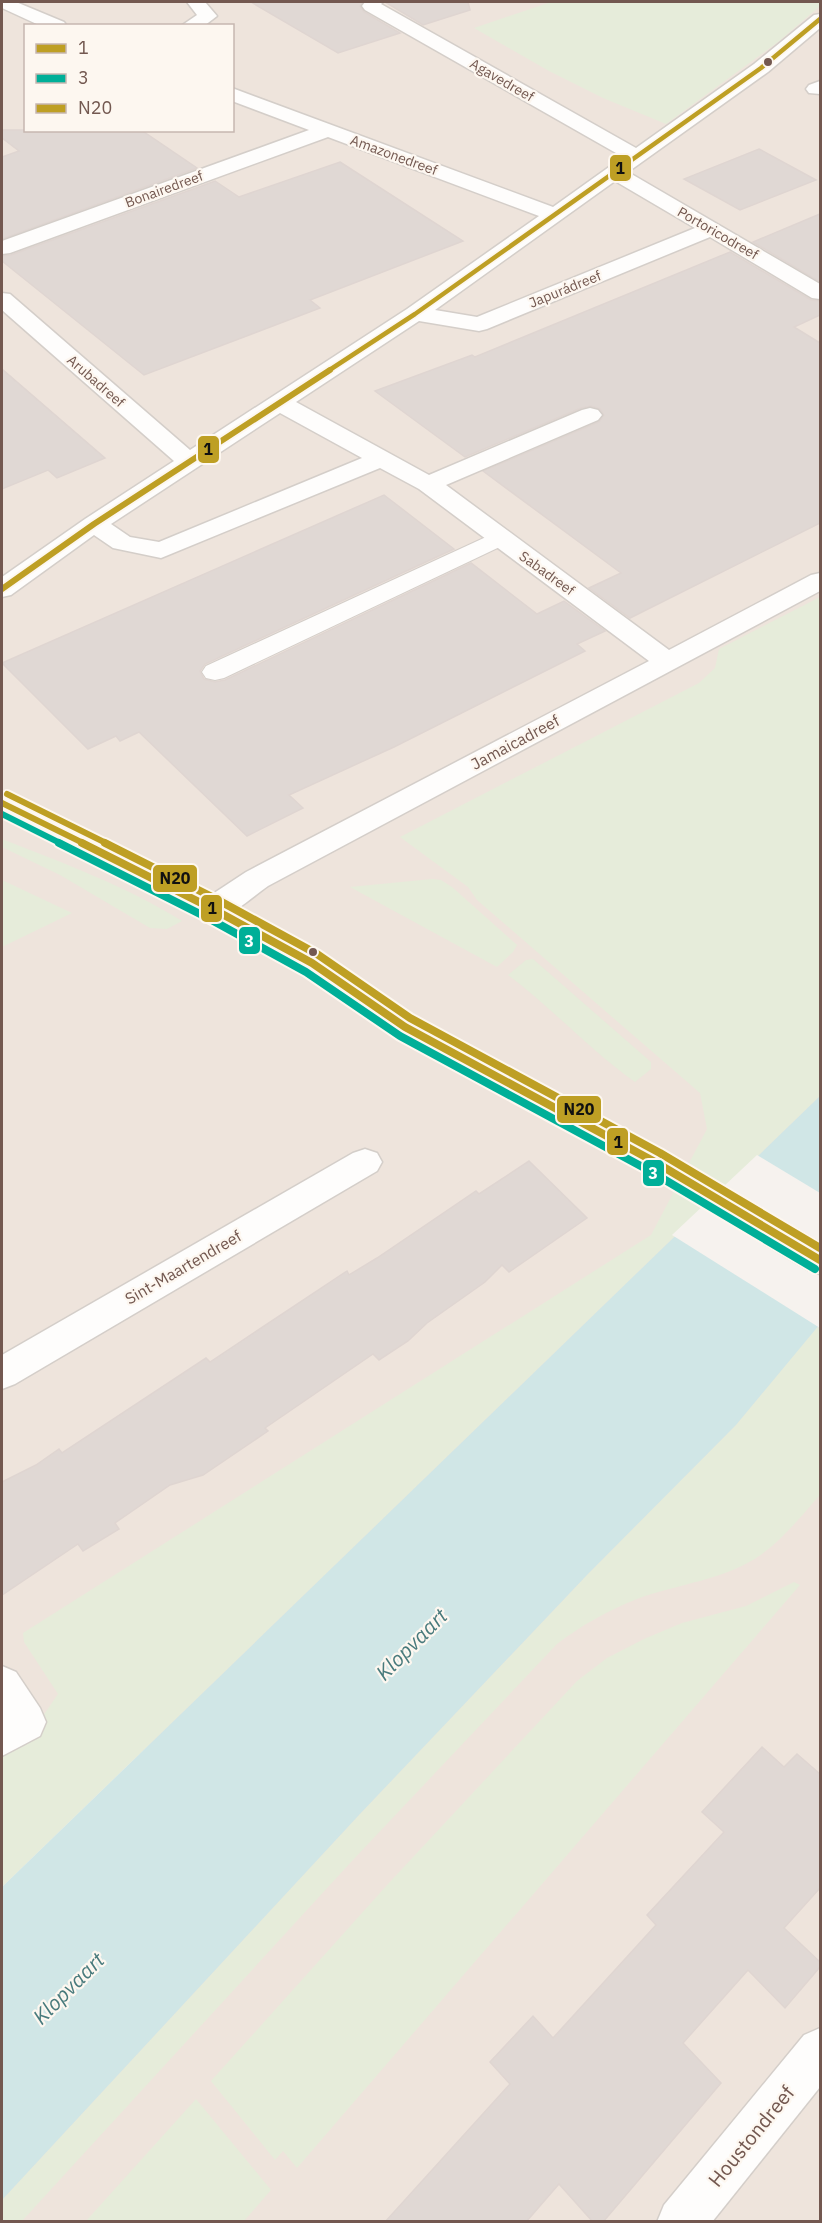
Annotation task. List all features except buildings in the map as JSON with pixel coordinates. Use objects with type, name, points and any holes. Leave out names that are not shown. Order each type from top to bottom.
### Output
[{"type":"street","points":[[2,2],[53,24]]},
{"type":"street","points":[[194,24],[208,16],[196,2]]},
{"type":"street","name":"Agavedreef","points":[[374,2],[371,6],[637,157]]},
{"type":"street","points":[[2,589],[94,524],[415,314],[761,68],[820,19]]},
{"type":"street","name":"Amazonedreef","points":[[234,95],[556,215]]},
{"type":"street","name":"Bonairedreef","points":[[2,248],[327,130]]},
{"type":"street","name":"Portoricodreef","points":[[615,173],[820,293]]},
{"type":"street","name":"Japurádreef","points":[[415,314],[479,324],[712,229]]},
{"type":"street","name":"Arubadreef","points":[[2,299],[190,463]]},
{"type":"street","name":"Sabadreef","points":[[280,403],[428,484],[667,661]]},
{"type":"street","points":[[428,484],[590,415]]},
{"type":"street","points":[[94,524],[122,543],[161,550],[383,458]]},
{"type":"street","name":"Jamaicadreef","points":[[213,909],[257,879],[820,581]]},
{"type":"street","points":[[2,803],[213,909],[312,963],[405,1027],[710,1193],[820,1260]]},
{"type":"street","name":"Sint-Maartendreef","points":[[2,1373],[365,1162]]},
{"type":"street","points":[[2,1686],[25,1722],[2,1736]]},
{"type":"street","name":"Houstondreef","points":[[681,2222],[818,2061]]},
{"type":"lane","points":[[215,672],[499,538]]},
{"type":"shaded area","points":[[2,2],[820,2],[820,1158],[2,1874]]},
{"type":"shaded area","points":[[820,1321],[820,2221],[2,2222],[2,2190]]},
{"type":"green space","points":[[551,2],[820,2],[820,6],[778,42],[666,124],[603,98],[549,71],[474,28]]},
{"type":"green space","points":[[820,597],[820,1096],[2,1887],[2,1755],[45,1713],[58,1694],[24,1642],[23,1633],[651,1235],[707,1129],[700,1093],[477,900],[468,887],[400,837],[699,683],[715,668],[719,649]]},
{"type":"green space","points":[[2,839],[117,886],[182,921],[167,929],[150,928],[60,875],[2,847]]},
{"type":"green space","points":[[2,880],[72,913],[2,947]]},
{"type":"green space","points":[[441,880],[452,887],[517,945],[497,967],[350,887]]},
{"type":"green space","points":[[533,959],[651,1062],[651,1069],[635,1082],[602,1057],[508,975],[526,960]]},
{"type":"green space","points":[[817,1327],[820,1329],[820,1495],[792,1526],[770,1548],[748,1563],[717,1576],[637,1599],[585,1625],[557,1644],[351,1862],[22,2221],[2,2221],[2,2200],[359,1815],[587,1575],[736,1425]]},
{"type":"green space","points":[[794,1582],[800,1585],[297,2168],[283,2151],[275,2160],[211,2081],[388,1884],[577,1681],[607,1658],[644,1639],[682,1623],[746,1606]]},
{"type":"green space","points":[[196,2099],[271,2190],[244,2221],[86,2221]]},
{"type":"water","name":"Klopvaart","points":[[820,1096],[820,1324],[736,1425],[587,1575],[359,1815],[2,2200],[2,1887]]},
{"type":"pier","points":[[757,1155],[820,1193],[820,1328],[672,1235]]},
{"type":"transit line","name":"1","points":[[2,589],[94,524],[415,314],[761,68],[820,19]]},
{"type":"transit line","name":"N20","points":[[7,794],[218,900],[317,954],[410,1018],[660,1153],[820,1248]]},
{"type":"transit line","name":"1","points":[[2,803],[213,909],[312,963],[405,1027],[655,1162],[820,1260]]},
{"type":"transit line","name":"3","points":[[2,814],[208,918],[306,972],[400,1036],[650,1171],[815,1269]]}]
